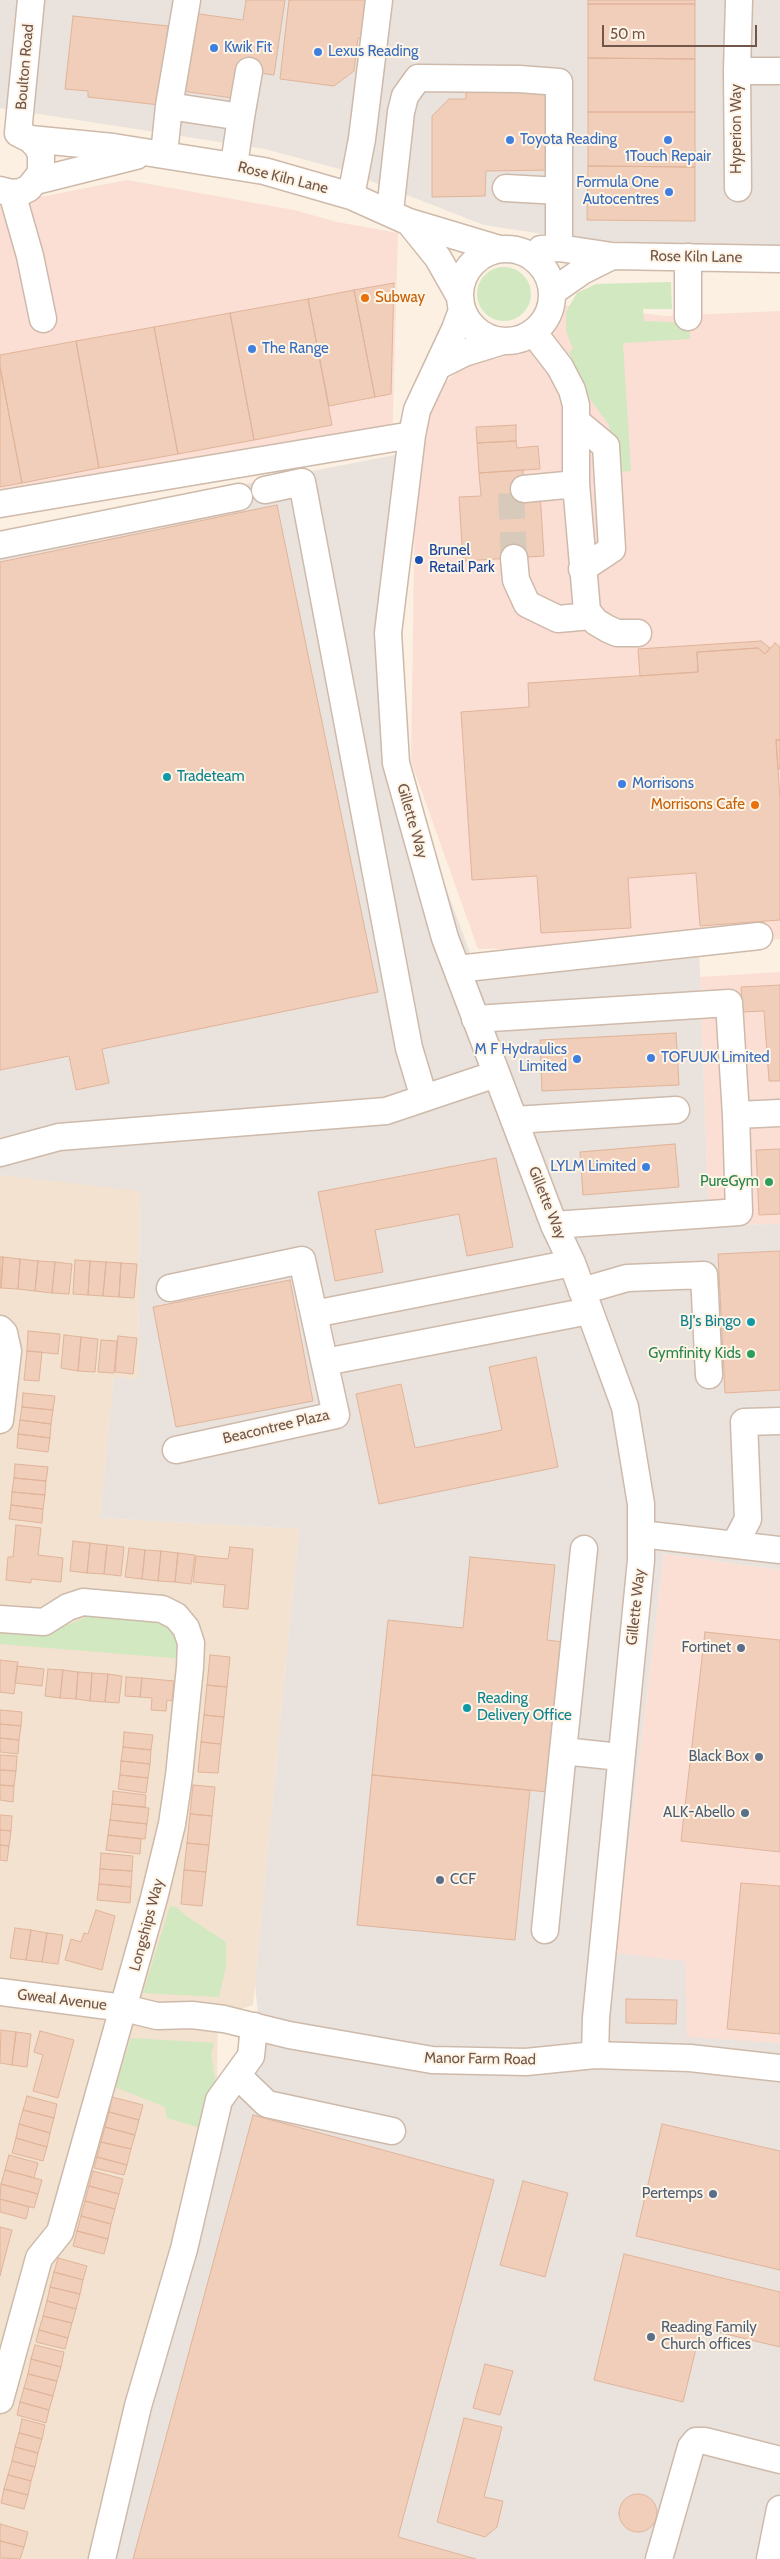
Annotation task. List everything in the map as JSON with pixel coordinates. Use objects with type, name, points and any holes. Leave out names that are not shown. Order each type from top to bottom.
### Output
[{"type":"street","name":"Boulton Road","points":[[16,136],[31,0]]},
{"type":"street","points":[[158,154],[169,106],[187,0]]},
{"type":"street","points":[[350,196],[362,139],[378,0]]},
{"type":"street","name":"Hyperion Way","points":[[738,188],[737,71],[739,0]]},
{"type":"street","points":[[234,165],[249,71]]},
{"type":"street","name":"Hyperion Way","points":[[737,71],[780,71]]},
{"type":"street","points":[[399,217],[401,112],[405,96],[418,78],[519,79],[559,82],[559,248]]},
{"type":"street","points":[[169,106],[241,117]]},
{"type":"street","name":"Rose Kiln Lane","points":[[16,136],[104,145],[234,165],[307,182],[350,196],[399,217],[508,250],[559,248],[612,256],[780,259]]},
{"type":"street","points":[[16,136],[41,154],[40,173],[36,181]]},
{"type":"street","name":"Rose Kiln Lane","points":[[6,192],[29,188],[36,181],[79,169],[158,154]]},
{"type":"street","points":[[506,188],[559,191]]},
{"type":"street","points":[[6,192],[30,256],[43,319]]},
{"type":"street","name":"Rose Kiln Lane","points":[[399,217],[438,258],[461,302]]},
{"type":"street","points":[[438,366],[464,353],[503,341],[520,339],[533,332],[548,312],[552,292],[544,269],[532,258],[508,250],[479,257],[470,265],[463,277],[461,302],[476,330],[492,339],[503,341]]},
{"type":"street","name":"Rose Kiln Lane","points":[[552,292],[582,271],[612,256]]},
{"type":"street","points":[[688,257],[688,317]]},
{"type":"street","name":"Gillette Way","points":[[461,302],[438,366],[417,410],[412,435],[388,633],[396,763],[445,938],[554,1226],[572,1263],[625,1407],[641,1504],[641,1560],[620,1756],[596,2018],[595,2055]]},
{"type":"street","points":[[533,332],[560,367],[569,384],[576,405],[576,484],[586,604],[591,616],[608,630],[638,633]]},
{"type":"street","points":[[577,422],[606,446],[612,549],[582,569]]},
{"type":"street","points":[[0,504],[412,435]]},
{"type":"street","points":[[265,490],[302,482],[409,1048],[424,1098]]},
{"type":"street","points":[[524,489],[576,484]]},
{"type":"street","points":[[0,545],[240,497]]},
{"type":"street","points":[[514,558],[516,580],[527,604],[558,620],[591,616]]},
{"type":"street","points":[[457,969],[759,936]]},
{"type":"street","points":[[475,1018],[729,1003],[736,1116],[739,1212],[554,1226]]},
{"type":"street","points":[[0,1153],[59,1137],[386,1111],[496,1074]]},
{"type":"street","points":[[514,1120],[676,1110]]},
{"type":"street","points":[[736,1116],[780,1113]]},
{"type":"street","name":"Beacontree Plaza","points":[[170,1288],[302,1260],[336,1415],[176,1450]]},
{"type":"street","points":[[314,1314],[572,1263]]},
{"type":"street","points":[[325,1362],[586,1301],[628,1278],[704,1275],[709,1375]]},
{"type":"street","points":[[0,1329],[4,1333],[8,1351],[0,1420]]},
{"type":"street","points":[[735,1544],[748,1519],[744,1422],[780,1421]]},
{"type":"street","points":[[641,1534],[780,1550]]},
{"type":"street","points":[[545,1930],[584,1549]]},
{"type":"street","name":"Longships Way","points":[[0,1619],[44,1622],[68,1607],[83,1602],[162,1609],[176,1616],[186,1628],[191,1643],[190,1667],[172,1824],[124,2008],[111,2046],[60,2232],[39,2258],[0,2400]]},
{"type":"street","points":[[563,1751],[620,1756]]},
{"type":"street","name":"Gweal Avenue","points":[[0,1992],[124,2008]]},
{"type":"street","name":"Manor Farm Road","points":[[124,2008],[157,2016],[192,2015],[224,2019],[289,2035],[432,2060],[526,2062],[595,2055],[690,2058],[780,2068]]},
{"type":"street","points":[[102,2559],[138,2406],[184,2249],[219,2100],[251,2056],[254,2026]]},
{"type":"street","points":[[237,2075],[267,2104],[392,2130]]},
{"type":"street","points":[[659,2559],[691,2447],[696,2441],[705,2441],[780,2460]]},
{"type":"street","points":[[770,2559],[780,2509]]},
{"type":"shaded area","points":[[0,0],[780,0],[780,249],[582,240],[484,225],[340,169],[265,149],[0,108]]},
{"type":"shaded area","points":[[127,180],[294,210],[337,222],[398,233],[392,449],[0,518],[0,205]]},
{"type":"shaded area","points":[[577,305],[665,316],[780,311],[780,939],[699,948],[478,949],[411,761],[416,431],[446,382],[475,354],[495,359],[536,346],[564,306]]},
{"type":"shaded area","points":[[400,454],[405,779],[471,955],[699,948],[709,1225],[780,1224],[780,1570],[664,1554],[616,1953],[685,1961],[687,2037],[780,2043],[780,2559],[87,2559],[201,2126],[236,2069],[258,2014],[255,1984],[299,1529],[100,1518],[114,1377],[138,1379],[140,1191],[0,1175],[0,532]]},
{"type":"shaded area","points":[[780,972],[780,1224],[709,1225],[700,977]]},
{"type":"shaded area","points":[[0,1175],[140,1190],[138,1379],[114,1377],[100,1518],[299,1529],[253,2005],[218,2017],[217,2077],[88,2559],[0,2559]]},
{"type":"shaded area","points":[[664,1554],[780,1570],[780,2413],[616,1954]]},
{"type":"green space","points":[[499,267],[509,267],[519,271],[527,279],[531,294],[527,309],[519,317],[509,321],[499,321],[489,317],[481,309],[477,299],[477,289],[481,279],[489,271]]},
{"type":"green space","points":[[671,282],[672,309],[643,309],[644,321],[689,323],[690,339],[623,343],[631,471],[615,472],[609,425],[589,398],[569,352],[573,349],[566,331],[566,312],[577,293],[596,284]]},
{"type":"green space","points":[[96,1613],[169,1621],[184,1659],[0,1644],[0,1627],[56,1630]]},
{"type":"green space","points":[[170,1906],[177,1907],[186,1916],[226,1942],[226,1966],[219,1997],[143,1993]]},
{"type":"green space","points":[[131,2038],[214,2043],[211,2054],[215,2079],[201,2128],[167,2118],[165,2107],[115,2087]]},
{"type":"building","points":[[246,0],[285,0],[274,75],[237,70],[233,98],[182,91],[192,13],[243,20]]},
{"type":"building","points":[[289,0],[370,0],[365,39],[358,38],[354,71],[334,86],[280,79]]},
{"type":"building","points":[[588,0],[695,0],[695,4],[588,4]]},
{"type":"building","points":[[588,4],[695,4],[695,59],[588,58]]},
{"type":"building","points":[[73,16],[168,26],[160,105],[88,97],[88,91],[65,89]]},
{"type":"building","points":[[588,58],[695,59],[695,112],[588,112]]},
{"type":"building","points":[[466,90],[555,93],[554,170],[486,171],[485,196],[432,197],[432,116],[449,99],[466,99]]},
{"type":"building","points":[[588,112],[695,112],[695,167],[588,166]]},
{"type":"building","points":[[588,166],[695,167],[695,221],[587,220]]},
{"type":"building","points":[[394,283],[391,394],[375,397],[354,290]]},
{"type":"building","points":[[354,290],[375,397],[329,406],[308,299]]},
{"type":"building","points":[[308,299],[332,425],[254,440],[230,313]]},
{"type":"building","points":[[230,313],[254,440],[178,454],[154,327]]},
{"type":"building","points":[[154,327],[178,454],[99,468],[76,341]]},
{"type":"building","points":[[76,341],[99,468],[22,483],[0,367],[0,355]]},
{"type":"building","points":[[0,367],[22,483],[0,487]]},
{"type":"building","points":[[516,425],[516,441],[477,443],[476,427]]},
{"type":"building","points":[[516,441],[517,448],[538,446],[540,469],[479,473],[477,443]]},
{"type":"building","points":[[523,470],[524,494],[540,493],[544,556],[463,561],[459,497],[481,496],[479,473]]},
{"type":"building","name":"Tradeteam","points":[[277,505],[378,992],[102,1049],[109,1083],[76,1090],[69,1056],[0,1070],[0,562]]},
{"type":"building","points":[[761,641],[770,648],[765,654],[758,648],[697,652],[698,672],[640,676],[638,649]]},
{"type":"building","name":"Morrisons","points":[[775,643],[780,647],[780,740],[776,740],[780,799],[780,920],[700,926],[696,873],[628,878],[631,928],[541,933],[537,876],[472,880],[461,712],[529,707],[528,683],[698,672],[697,652],[758,648],[765,654]]},
{"type":"building","points":[[776,740],[780,740],[780,769],[778,769]]},
{"type":"building","points":[[780,985],[780,1081],[769,1081],[764,1011],[743,1012],[741,987]]},
{"type":"building","points":[[676,1033],[679,1085],[542,1091],[540,1040]]},
{"type":"building","points":[[675,1144],[679,1187],[583,1195],[580,1152]]},
{"type":"building","name":"PureGym","points":[[780,1149],[780,1214],[759,1215],[756,1150]]},
{"type":"building","points":[[496,1158],[513,1247],[467,1256],[459,1214],[375,1230],[383,1272],[335,1281],[318,1192]]},
{"type":"building","name":"BJ's Bingo","points":[[780,1251],[780,1390],[725,1393],[718,1254]]},
{"type":"building","points":[[0,1257],[3,1257],[1,1288],[0,1288]]},
{"type":"building","points":[[3,1257],[20,1259],[18,1289],[1,1288]]},
{"type":"building","points":[[20,1259],[38,1261],[35,1291],[18,1289]]},
{"type":"building","points":[[75,1260],[90,1261],[88,1295],[73,1294]]},
{"type":"building","points":[[38,1261],[55,1262],[52,1293],[35,1291]]},
{"type":"building","points":[[90,1261],[106,1262],[103,1296],[88,1295]]},
{"type":"building","points":[[55,1262],[72,1264],[69,1294],[52,1293]]},
{"type":"building","points":[[106,1262],[121,1263],[119,1297],[103,1296]]},
{"type":"building","points":[[121,1263],[137,1264],[134,1298],[119,1297]]},
{"type":"building","points":[[290,1280],[313,1401],[176,1427],[153,1307]]},
{"type":"building","points":[[28,1331],[60,1334],[58,1354],[27,1351]]},
{"type":"building","points":[[64,1335],[81,1337],[78,1371],[61,1368]]},
{"type":"building","points":[[118,1336],[137,1338],[133,1374],[115,1372]]},
{"type":"building","points":[[81,1337],[98,1339],[95,1372],[78,1371]]},
{"type":"building","points":[[101,1340],[117,1341],[114,1373],[98,1372]]},
{"type":"building","points":[[27,1351],[42,1352],[39,1381],[24,1380]]},
{"type":"building","points":[[536,1357],[558,1467],[379,1504],[356,1394],[401,1384],[415,1448],[502,1430],[489,1367]]},
{"type":"building","points":[[23,1393],[55,1396],[53,1410],[22,1407]]},
{"type":"building","points":[[22,1407],[53,1410],[51,1424],[20,1420]]},
{"type":"building","points":[[20,1420],[51,1424],[50,1438],[18,1434]]},
{"type":"building","points":[[18,1434],[50,1438],[48,1452],[17,1448]]},
{"type":"building","points":[[15,1464],[48,1467],[46,1481],[14,1478]]},
{"type":"building","points":[[14,1478],[46,1481],[45,1495],[12,1492]]},
{"type":"building","points":[[12,1492],[45,1495],[43,1509],[11,1505]]},
{"type":"building","points":[[11,1505],[43,1509],[42,1523],[9,1519]]},
{"type":"building","points":[[16,1525],[41,1528],[38,1555],[63,1558],[61,1582],[31,1579],[31,1583],[6,1580],[8,1557],[13,1557]]},
{"type":"building","points":[[73,1541],[90,1543],[87,1573],[70,1571]]},
{"type":"building","points":[[90,1543],[107,1545],[104,1574],[87,1573]]},
{"type":"building","points":[[107,1545],[124,1547],[121,1576],[104,1574]]},
{"type":"building","points":[[230,1547],[253,1549],[248,1609],[223,1607],[225,1585],[193,1582],[196,1556],[228,1559]]},
{"type":"building","points":[[129,1548],[145,1550],[142,1579],[125,1577]]},
{"type":"building","points":[[145,1550],[161,1551],[158,1581],[142,1579]]},
{"type":"building","points":[[161,1551],[178,1553],[175,1582],[158,1581]]},
{"type":"building","points":[[178,1553],[195,1555],[191,1584],[175,1582]]},
{"type":"building","name":"Reading Delivery Office","points":[[470,1557],[555,1565],[547,1640],[563,1642],[548,1792],[372,1775],[388,1620],[463,1628]]},
{"type":"building","points":[[705,1632],[780,1640],[780,1852],[681,1841]]},
{"type":"building","points":[[210,1655],[230,1657],[227,1687],[207,1685]]},
{"type":"building","points":[[0,1660],[18,1662],[14,1694],[0,1692]]},
{"type":"building","points":[[17,1666],[44,1669],[42,1686],[15,1683]]},
{"type":"building","points":[[48,1669],[63,1670],[60,1698],[45,1696]]},
{"type":"building","points":[[63,1670],[78,1672],[76,1699],[60,1698]]},
{"type":"building","points":[[78,1672],[92,1673],[90,1701],[76,1699]]},
{"type":"building","points":[[92,1673],[108,1674],[105,1702],[90,1701]]},
{"type":"building","points":[[108,1674],[122,1676],[119,1703],[105,1702]]},
{"type":"building","points":[[126,1677],[142,1678],[140,1697],[125,1696]]},
{"type":"building","points":[[142,1678],[174,1681],[172,1701],[167,1700],[166,1711],[151,1710],[152,1698],[140,1697]]},
{"type":"building","points":[[207,1685],[227,1687],[224,1717],[204,1715]]},
{"type":"building","points":[[0,1710],[22,1712],[21,1726],[0,1724]]},
{"type":"building","points":[[204,1715],[224,1717],[221,1744],[201,1742]]},
{"type":"building","points":[[0,1724],[21,1726],[19,1740],[0,1738]]},
{"type":"building","points":[[124,1732],[153,1735],[151,1750],[123,1747]]},
{"type":"building","points":[[0,1738],[19,1740],[18,1754],[0,1752]]},
{"type":"building","points":[[201,1742],[221,1744],[218,1773],[198,1772]]},
{"type":"building","points":[[123,1747],[151,1750],[150,1764],[121,1761]]},
{"type":"building","points":[[0,1755],[17,1756],[16,1771],[0,1770]]},
{"type":"building","points":[[121,1761],[150,1764],[148,1778],[120,1775]]},
{"type":"building","points":[[0,1770],[16,1771],[14,1786],[0,1785]]},
{"type":"building","points":[[120,1775],[148,1778],[146,1793],[118,1789]]},
{"type":"building","points":[[372,1775],[530,1790],[515,1940],[357,1925]]},
{"type":"building","points":[[0,1785],[14,1786],[13,1802],[0,1800]]},
{"type":"building","points":[[193,1785],[215,1787],[212,1816],[190,1814]]},
{"type":"building","points":[[113,1791],[146,1795],[145,1807],[112,1804]]},
{"type":"building","points":[[112,1804],[149,1808],[147,1824],[110,1820]]},
{"type":"building","points":[[190,1814],[212,1816],[209,1845],[187,1843]]},
{"type":"building","points":[[0,1815],[12,1816],[11,1831],[0,1830]]},
{"type":"building","points":[[110,1820],[147,1824],[145,1839],[108,1835]]},
{"type":"building","points":[[0,1830],[11,1831],[9,1846],[0,1845]]},
{"type":"building","points":[[108,1835],[141,1839],[140,1854],[106,1850]]},
{"type":"building","points":[[187,1843],[209,1845],[206,1872],[184,1870]]},
{"type":"building","points":[[0,1845],[9,1846],[7,1861],[0,1860]]},
{"type":"building","points":[[101,1853],[133,1856],[132,1871],[100,1869]]},
{"type":"building","points":[[100,1869],[132,1871],[131,1887],[99,1884]]},
{"type":"building","points":[[184,1870],[206,1872],[202,1906],[181,1904]]},
{"type":"building","points":[[741,1883],[780,1886],[780,2034],[727,2029]]},
{"type":"building","points":[[99,1884],[131,1887],[130,1903],[97,1900]]},
{"type":"building","points":[[96,1910],[115,1916],[102,1970],[65,1960],[71,1939],[81,1942],[84,1933],[88,1934]]},
{"type":"building","points":[[15,1928],[31,1930],[26,1960],[10,1958]]},
{"type":"building","points":[[31,1930],[47,1933],[42,1962],[26,1960]]},
{"type":"building","points":[[47,1933],[63,1935],[58,1964],[42,1962]]},
{"type":"building","points":[[626,1999],[677,2000],[676,2024],[626,2023]]},
{"type":"building","points":[[1,2030],[16,2032],[12,2065],[0,2063]]},
{"type":"building","points":[[40,2031],[74,2040],[58,2098],[33,2091],[43,2055],[34,2052]]},
{"type":"building","points":[[16,2032],[31,2034],[27,2067],[12,2065]]},
{"type":"building","points":[[27,2096],[57,2104],[54,2118],[23,2110]]},
{"type":"building","points":[[112,2097],[143,2105],[139,2120],[109,2112]]},
{"type":"building","points":[[23,2110],[54,2118],[50,2133],[19,2124]]},
{"type":"building","points":[[109,2112],[139,2120],[135,2135],[105,2127]]},
{"type":"building","points":[[253,2115],[494,2180],[398,2537],[476,2559],[133,2559]]},
{"type":"building","points":[[19,2124],[50,2133],[47,2147],[16,2138]]},
{"type":"building","name":"Pertemps","points":[[662,2124],[780,2151],[780,2270],[636,2236]]},
{"type":"building","points":[[105,2127],[135,2135],[131,2149],[101,2142]]},
{"type":"building","points":[[16,2138],[47,2147],[43,2161],[12,2153]]},
{"type":"building","points":[[101,2142],[131,2149],[127,2165],[97,2157]]},
{"type":"building","points":[[9,2155],[38,2163],[34,2178],[5,2170]]},
{"type":"building","points":[[97,2157],[127,2165],[124,2175],[94,2168]]},
{"type":"building","points":[[5,2170],[42,2180],[38,2194],[1,2184]]},
{"type":"building","points":[[93,2171],[123,2179],[119,2194],[89,2186]]},
{"type":"building","points":[[523,2181],[568,2193],[545,2277],[500,2265]]},
{"type":"building","points":[[1,2184],[38,2194],[34,2208],[0,2199]]},
{"type":"building","points":[[89,2186],[119,2194],[115,2209],[85,2201]]},
{"type":"building","points":[[0,2199],[29,2207],[26,2219],[0,2212]]},
{"type":"building","points":[[85,2201],[115,2209],[111,2224],[81,2216]]},
{"type":"building","points":[[81,2216],[111,2224],[108,2239],[77,2231]]},
{"type":"building","points":[[0,2227],[12,2230],[0,2276]]},
{"type":"building","points":[[77,2231],[108,2239],[104,2254],[73,2246]]},
{"type":"building","name":"Reading Family Church offices","points":[[624,2254],[780,2292],[780,2347],[701,2328],[683,2402],[594,2380]]},
{"type":"building","points":[[58,2258],[87,2266],[83,2280],[54,2272]]},
{"type":"building","points":[[54,2272],[83,2280],[80,2294],[50,2287]]},
{"type":"building","points":[[50,2287],[80,2294],[76,2309],[47,2301]]},
{"type":"building","points":[[47,2301],[76,2309],[72,2323],[43,2316]]},
{"type":"building","points":[[43,2316],[72,2323],[68,2338],[39,2330]]},
{"type":"building","points":[[39,2330],[68,2338],[65,2349],[36,2342]]},
{"type":"building","points":[[35,2345],[64,2352],[61,2367],[31,2359]]},
{"type":"building","points":[[31,2359],[61,2367],[57,2381],[28,2374]]},
{"type":"building","points":[[485,2364],[513,2371],[500,2415],[473,2408]]},
{"type":"building","points":[[28,2374],[57,2381],[53,2396],[24,2388]]},
{"type":"building","points":[[24,2388],[53,2396],[49,2410],[20,2402]]},
{"type":"building","points":[[20,2402],[49,2410],[46,2423],[17,2415]]},
{"type":"building","points":[[464,2418],[502,2427],[484,2497],[503,2501],[497,2527],[485,2537],[437,2522]]},
{"type":"building","points":[[22,2419],[45,2425],[42,2439],[19,2433]]},
{"type":"building","points":[[19,2433],[42,2439],[38,2453],[15,2447]]},
{"type":"building","points":[[15,2447],[38,2453],[35,2467],[12,2461]]},
{"type":"building","points":[[12,2461],[35,2467],[31,2481],[8,2475]]},
{"type":"building","points":[[8,2475],[31,2481],[28,2495],[4,2489]]},
{"type":"building","points":[[4,2489],[28,2495],[24,2509],[1,2503]]},
{"type":"building","points":[[638,2494],[652,2499],[657,2513],[652,2527],[638,2532],[624,2527],[619,2513],[624,2499]]},
{"type":"building","points":[[0,2524],[28,2532],[24,2547],[0,2541]]},
{"type":"building","points":[[0,2541],[24,2547],[20,2559],[0,2558]]},
{"type":"tunnel","points":[[514,558],[511,492],[524,489]]},
{"type":"place","name":"Kwik Fit","points":[[214,48]]},
{"type":"place","name":"Lexus Reading","points":[[318,52]]},
{"type":"place","name":"Toyota Reading","points":[[510,140]]},
{"type":"place","name":"1Touch Repair","points":[[668,140]]},
{"type":"place","name":"Formula One Autocentres","points":[[669,192]]},
{"type":"place","name":"Subway","points":[[365,298]]},
{"type":"place","name":"The Range","points":[[252,349]]},
{"type":"place","name":"Brunel Retail Park","points":[[419,560]]},
{"type":"place","name":"Tradeteam","points":[[167,777]]},
{"type":"place","name":"Morrisons","points":[[622,784]]},
{"type":"place","name":"Morrisons Cafe","points":[[755,805]]},
{"type":"place","name":"TOFUUK Limited","points":[[651,1058]]},
{"type":"place","name":"M F Hydraulics Limited","points":[[577,1059]]},
{"type":"place","name":"LYLM Limited","points":[[646,1167]]},
{"type":"place","name":"PureGym","points":[[769,1182]]},
{"type":"place","name":"BJ's Bingo","points":[[751,1322]]},
{"type":"place","name":"Gymfinity Kids","points":[[751,1354]]},
{"type":"place","name":"Fortinet","points":[[741,1648]]},
{"type":"place","name":"Reading Delivery Office","points":[[467,1708]]},
{"type":"place","name":"Black Box","points":[[759,1757]]},
{"type":"place","name":"ALK-Abello","points":[[745,1813]]},
{"type":"place","name":"CCF","points":[[440,1880]]},
{"type":"place","name":"Pertemps","points":[[713,2194]]},
{"type":"place","name":"Reading Family Church offices","points":[[651,2337]]}]
